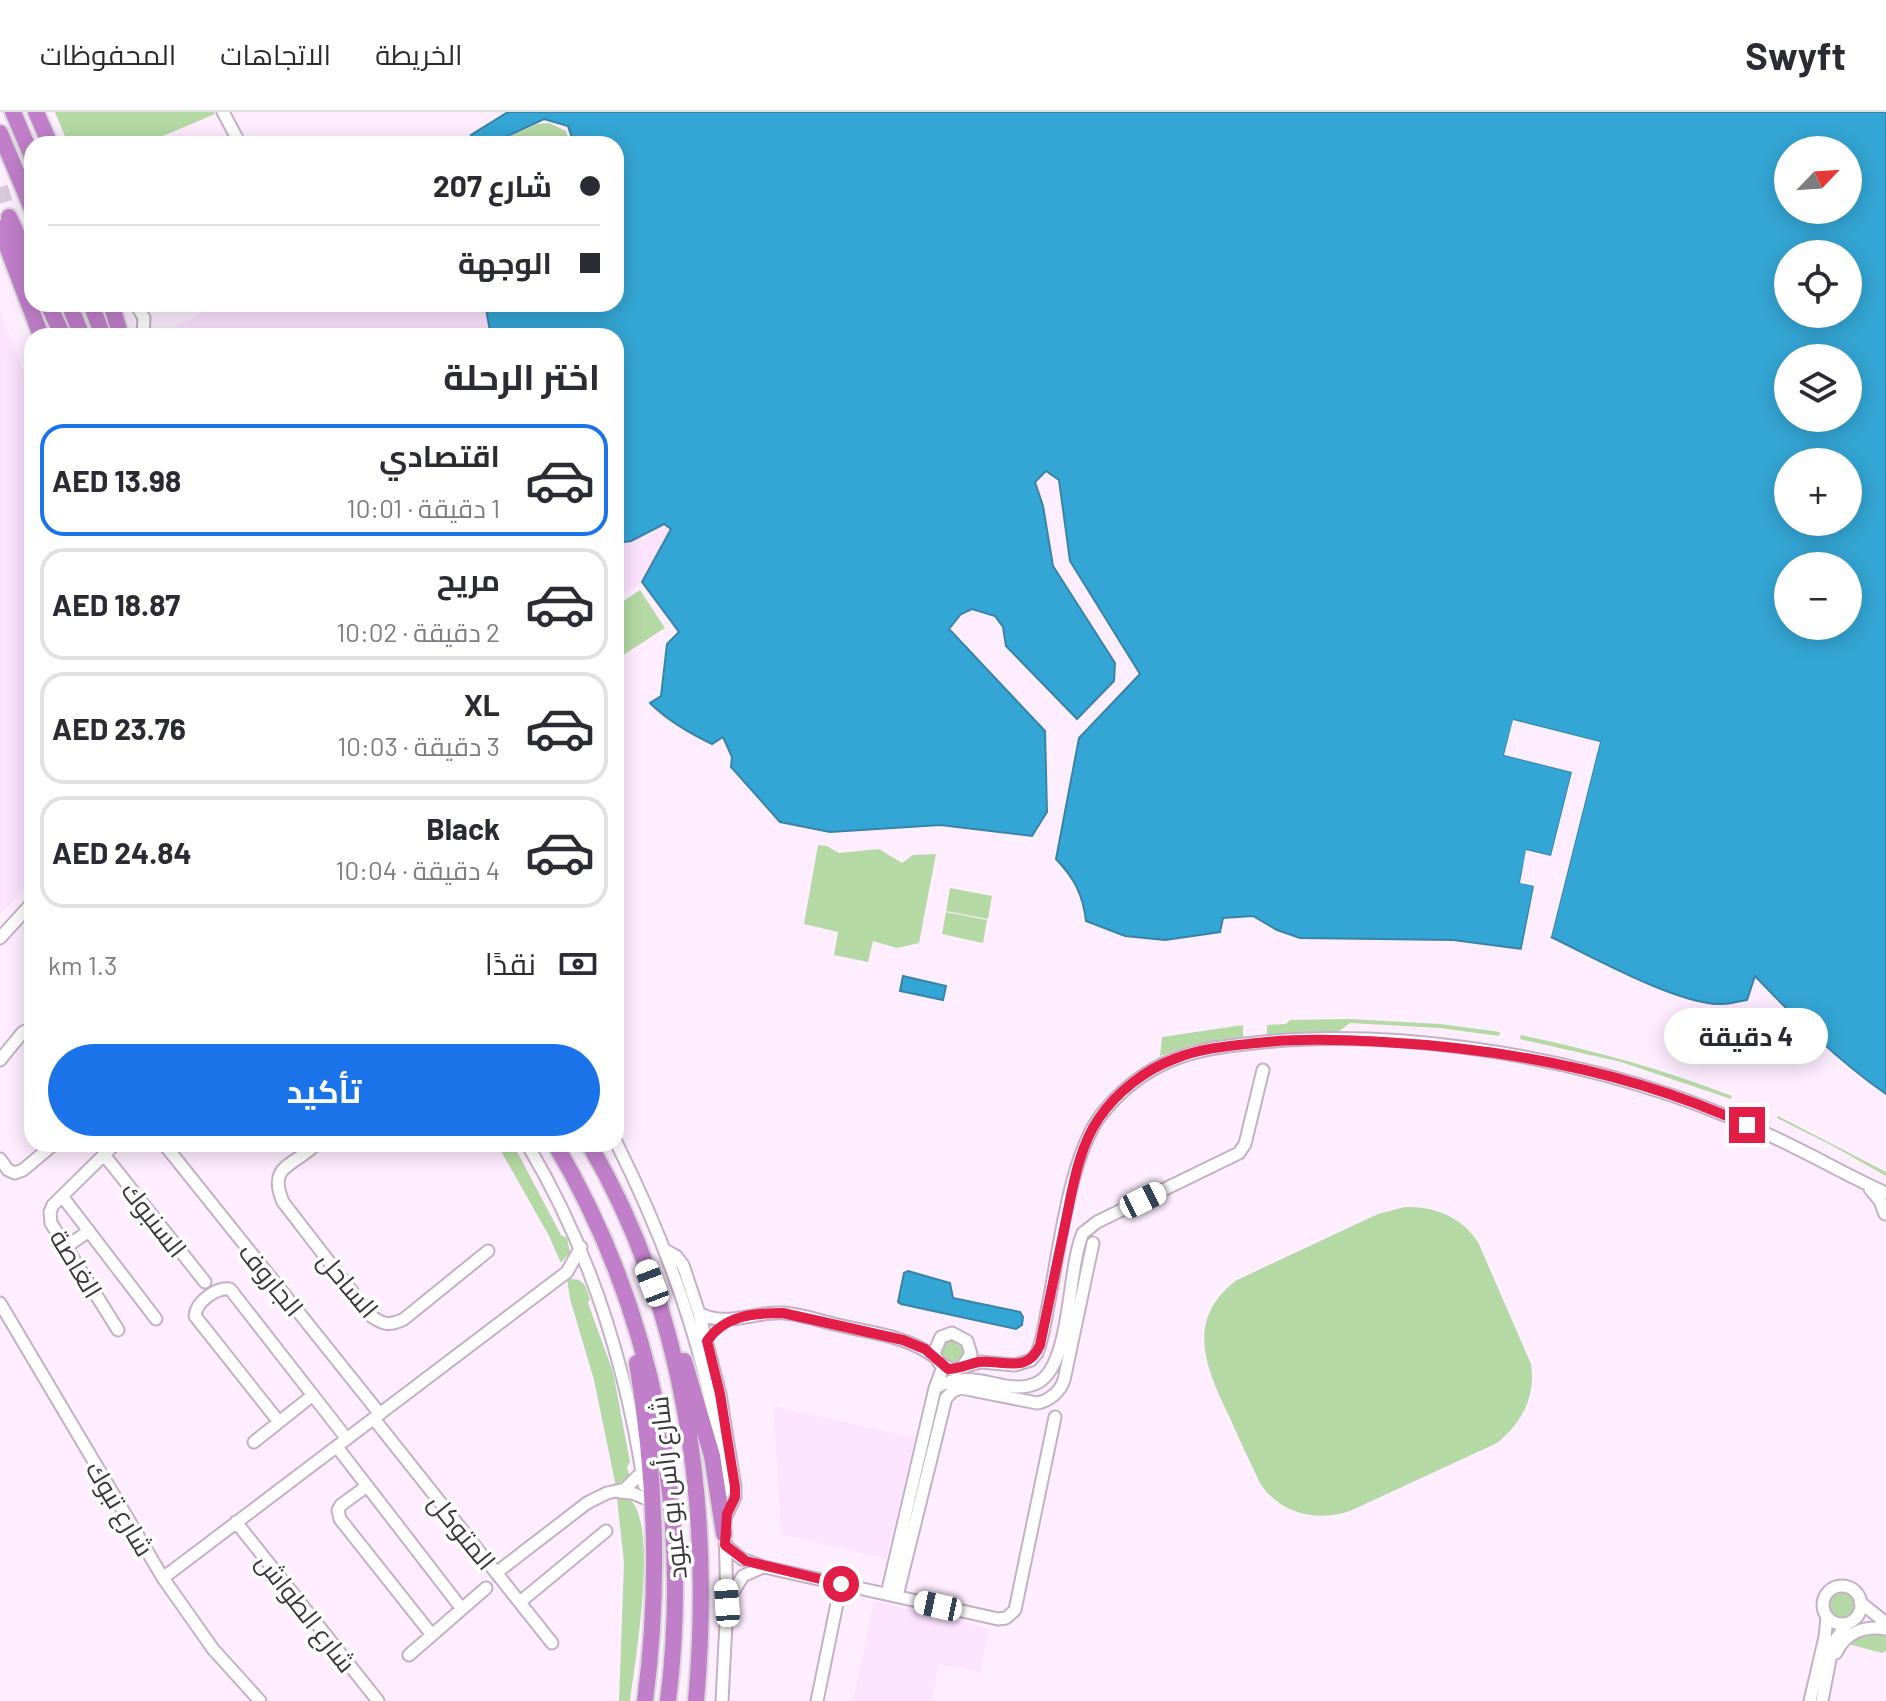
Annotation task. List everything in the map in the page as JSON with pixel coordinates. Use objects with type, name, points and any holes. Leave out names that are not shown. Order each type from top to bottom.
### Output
[{"type":"highway","points":[[13,112],[24,138]]},
{"type":"highway","points":[[36,112],[46,136]]},
{"type":"highway","points":[[47,112],[58,136]]},
{"type":"highway","points":[[0,133],[24,190]]},
{"type":"highway","points":[[5,223],[24,254]]},
{"type":"highway","points":[[5,223],[24,283]]},
{"type":"highway","name":"شارع رأس بو عبود","points":[[559,1152],[596,1223],[627,1302],[653,1385],[671,1482],[676,1586],[668,1701]]},
{"type":"highway","name":"شارع رأس بو عبود","points":[[594,1152],[632,1230],[674,1356],[694,1473],[700,1540],[702,1607],[696,1701]]},
{"type":"highway","points":[[652,1283],[682,1353],[705,1428],[716,1477],[724,1540]]},
{"type":"highway","points":[[627,1302],[650,1463],[654,1542],[653,1630],[645,1701]]},
{"type":"street","points":[[223,112],[236,136]]},
{"type":"street","points":[[0,938],[24,912]]},
{"type":"street","points":[[0,1060],[24,1032]]},
{"type":"street","points":[[944,1369],[997,1362],[1022,1364],[1037,1353],[1075,1176],[1086,1143],[1099,1118],[1130,1084],[1147,1072],[1200,1051],[1281,1040],[1328,1039],[1430,1044],[1507,1054],[1588,1071],[1676,1097],[1765,1133],[1886,1193]]},
{"type":"street","points":[[699,1313],[713,1319],[730,1320],[763,1313],[783,1313],[903,1340],[925,1349],[944,1369],[967,1378],[1023,1387],[1045,1378],[1058,1358],[1081,1237],[1085,1230],[1239,1153],[1245,1144],[1263,1070]]},
{"type":"street","points":[[0,1159],[8,1170],[15,1173],[44,1152]]},
{"type":"street","name":"الغاصة","points":[[108,1152],[53,1205],[50,1212],[51,1223],[118,1330]]},
{"type":"street","name":"الجاروف","points":[[174,1152],[377,1416]]},
{"type":"street","name":"الساحل","points":[[306,1152],[282,1170],[276,1181],[277,1188],[293,1215],[371,1316],[380,1323],[387,1325],[404,1319],[488,1251]]},
{"type":"street","points":[[531,1152],[581,1247],[592,1275],[621,1371],[654,1542]]},
{"type":"street","points":[[621,1152],[665,1250],[685,1304],[701,1358],[718,1439],[727,1514],[722,1701]]},
{"type":"street","name":"السنبوك","points":[[105,1156],[205,1282]]},
{"type":"street","points":[[1864,1183],[1880,1201],[1886,1214]]},
{"type":"street","name":"الغاصة","points":[[62,1196],[156,1319]]},
{"type":"street","points":[[66,1247],[89,1231]]},
{"type":"street","points":[[892,1595],[946,1398],[961,1388],[1031,1403],[1048,1399],[1062,1384],[1093,1243]]},
{"type":"street","points":[[163,1578],[567,1272],[581,1247]]},
{"type":"street","points":[[665,1250],[676,1256],[683,1265],[707,1341],[731,1449],[735,1497],[727,1514]]},
{"type":"street","points":[[567,1272],[592,1275]]},
{"type":"street","points":[[279,1422],[195,1316],[198,1305],[221,1288],[230,1289],[347,1439]]},
{"type":"street","name":"شارع تبوك","points":[[0,1303],[163,1578],[213,1649],[260,1701]]},
{"type":"street","points":[[707,1341],[717,1328],[730,1320]]},
{"type":"street","points":[[892,1595],[935,1388],[944,1369],[934,1347],[946,1334],[958,1334],[970,1346],[997,1362]]},
{"type":"street","points":[[903,1340],[941,1337]]},
{"type":"street","points":[[962,1367],[971,1354],[970,1346]]},
{"type":"street","points":[[254,1442],[313,1395]]},
{"type":"street","name":"المتوكل","points":[[377,1416],[552,1643]]},
{"type":"street","points":[[724,1540],[742,1559],[764,1567],[998,1619],[1009,1617],[1015,1610],[1055,1417]]},
{"type":"street","points":[[337,1447],[462,1609]]},
{"type":"street","points":[[496,1573],[587,1503],[632,1485],[642,1472]]},
{"type":"street","points":[[367,1486],[341,1505],[338,1510],[340,1519],[432,1635]]},
{"type":"street","points":[[614,1492],[632,1493],[647,1499]]},
{"type":"street","name":"شارع الطواش","points":[[236,1522],[378,1701]]},
{"type":"street","points":[[520,1602],[606,1531]]},
{"type":"street","points":[[727,1603],[743,1576],[764,1567]]},
{"type":"street","points":[[817,1701],[841,1584]]},
{"type":"street","points":[[409,1655],[486,1588]]},
{"type":"street","points":[[1810,1701],[1825,1637],[1827,1617],[1823,1601],[1834,1588],[1851,1588],[1860,1602],[1886,1623]]},
{"type":"street","points":[[1822,1701],[1834,1640],[1858,1616],[1860,1602]]},
{"type":"street","points":[[1827,1617],[1836,1624],[1847,1624]]},
{"type":"street","points":[[1829,1669],[1841,1643],[1852,1634],[1872,1627],[1886,1629]]},
{"type":"shaded area","points":[[0,312],[24,371],[24,890],[0,915]]},
{"type":"shaded area","points":[[204,312],[486,312],[490,328],[174,328]]},
{"type":"shaded area","points":[[664,524],[671,529],[642,582],[624,594],[624,542]]},
{"type":"shaded area","points":[[773,1406],[915,1438],[886,1559],[781,1534]]},
{"type":"shaded area","points":[[874,1601],[989,1629],[980,1672],[939,1664],[932,1701],[853,1701]]},
{"type":"green space","points":[[55,112],[215,114],[163,136],[65,136]]},
{"type":"green space","points":[[549,123],[566,131],[568,136],[510,136],[537,124]]},
{"type":"green space","points":[[640,590],[665,628],[624,654],[624,601]]},
{"type":"green space","points":[[818,845],[839,853],[879,849],[902,863],[913,855],[936,854],[919,943],[897,948],[873,941],[868,962],[834,955],[838,932],[804,924]]},
{"type":"green space","points":[[950,888],[992,896],[988,919],[946,911]]},
{"type":"green space","points":[[946,912],[987,920],[983,943],[942,934]]},
{"type":"green space","points":[[1350,1019],[1440,1024],[1500,1032],[1499,1036],[1440,1028],[1350,1023],[1338,1032],[1267,1034],[1267,1025],[1286,1024],[1290,1020]]},
{"type":"green space","points":[[1243,1025],[1243,1037],[1191,1045],[1160,1056],[1162,1037]]},
{"type":"green space","points":[[1521,1035],[1628,1061],[1732,1096],[1731,1099],[1621,1062],[1520,1039]]},
{"type":"green space","points":[[1777,1118],[1886,1172],[1886,1176]]},
{"type":"green space","points":[[502,1152],[517,1152],[561,1235],[567,1238],[570,1252],[561,1263]]},
{"type":"green space","points":[[1405,1207],[1446,1215],[1464,1226],[1478,1242],[1531,1364],[1529,1398],[1514,1427],[1497,1443],[1350,1511],[1325,1516],[1301,1513],[1279,1503],[1261,1485],[1221,1398],[1207,1363],[1204,1345],[1210,1311],[1220,1295],[1237,1280],[1378,1214]]},
{"type":"green space","points":[[567,1278],[579,1280],[585,1285],[590,1299],[588,1303],[613,1372],[630,1462],[627,1467],[630,1478],[616,1487],[594,1380],[570,1299]]},
{"type":"green space","points":[[952,1340],[961,1343],[964,1352],[961,1361],[952,1364],[943,1361],[940,1352],[943,1343]]},
{"type":"green space","points":[[625,1497],[636,1508],[642,1529],[644,1558],[640,1625],[630,1701],[619,1701],[624,1563],[617,1498]]},
{"type":"green space","points":[[1842,1590],[1852,1594],[1856,1604],[1852,1614],[1842,1618],[1832,1614],[1828,1604],[1832,1594]]},
{"type":"green space","points":[[1863,1634],[1886,1635],[1886,1651],[1882,1653],[1848,1644]]},
{"type":"water","points":[[508,112],[1886,112],[1886,1094],[1818,1038],[1755,976],[1747,1000],[1726,1004],[1705,1002],[1660,989],[1551,937],[1600,742],[1514,720],[1504,755],[1572,772],[1551,856],[1527,850],[1520,882],[1534,886],[1521,949],[1453,940],[1300,938],[1277,930],[1253,916],[1223,918],[1220,932],[1165,940],[1125,936],[1086,921],[1077,887],[1056,859],[1079,738],[1140,674],[1070,561],[1059,480],[1046,471],[1035,482],[1043,506],[1053,566],[1115,663],[1114,681],[1077,719],[1006,646],[1003,627],[995,616],[972,609],[961,614],[949,629],[1045,731],[1047,812],[1032,836],[940,825],[830,832],[780,822],[731,767],[732,757],[723,737],[712,744],[679,726],[650,703],[661,696],[667,644],[679,632],[642,582],[671,529],[664,524],[624,542],[624,328],[490,328],[486,312],[624,312],[624,136],[571,136],[568,126],[544,119],[508,136],[471,135]]},
{"type":"water","points":[[903,976],[946,986],[943,1000],[900,991]]},
{"type":"water","points":[[908,1271],[950,1283],[953,1298],[1020,1312],[1022,1325],[1016,1329],[901,1304],[898,1302],[904,1273]]},
{"type":"pier","points":[[1513,720],[1600,742],[1548,939],[1595,745],[1516,725],[1509,752],[1576,771],[1554,858],[1550,860],[1529,855],[1525,880],[1536,882],[1538,886],[1525,949],[1521,953],[1534,886],[1520,883],[1526,850],[1551,856],[1572,772],[1504,755]]},
{"type":"tunnel","points":[[0,187],[9,217]]},
{"type":"route","points":[[841,1584],[746,1561],[725,1545],[727,1514],[735,1497],[735,1487],[731,1449],[707,1341],[717,1328],[730,1320],[763,1313],[783,1313],[903,1340],[925,1349],[943,1367],[953,1370],[980,1362],[1015,1365],[1031,1360],[1040,1345],[1072,1187],[1086,1143],[1099,1118],[1116,1098],[1147,1072],[1187,1054],[1281,1040],[1430,1044],[1507,1054],[1588,1071],[1676,1097],[1747,1125]]}]
